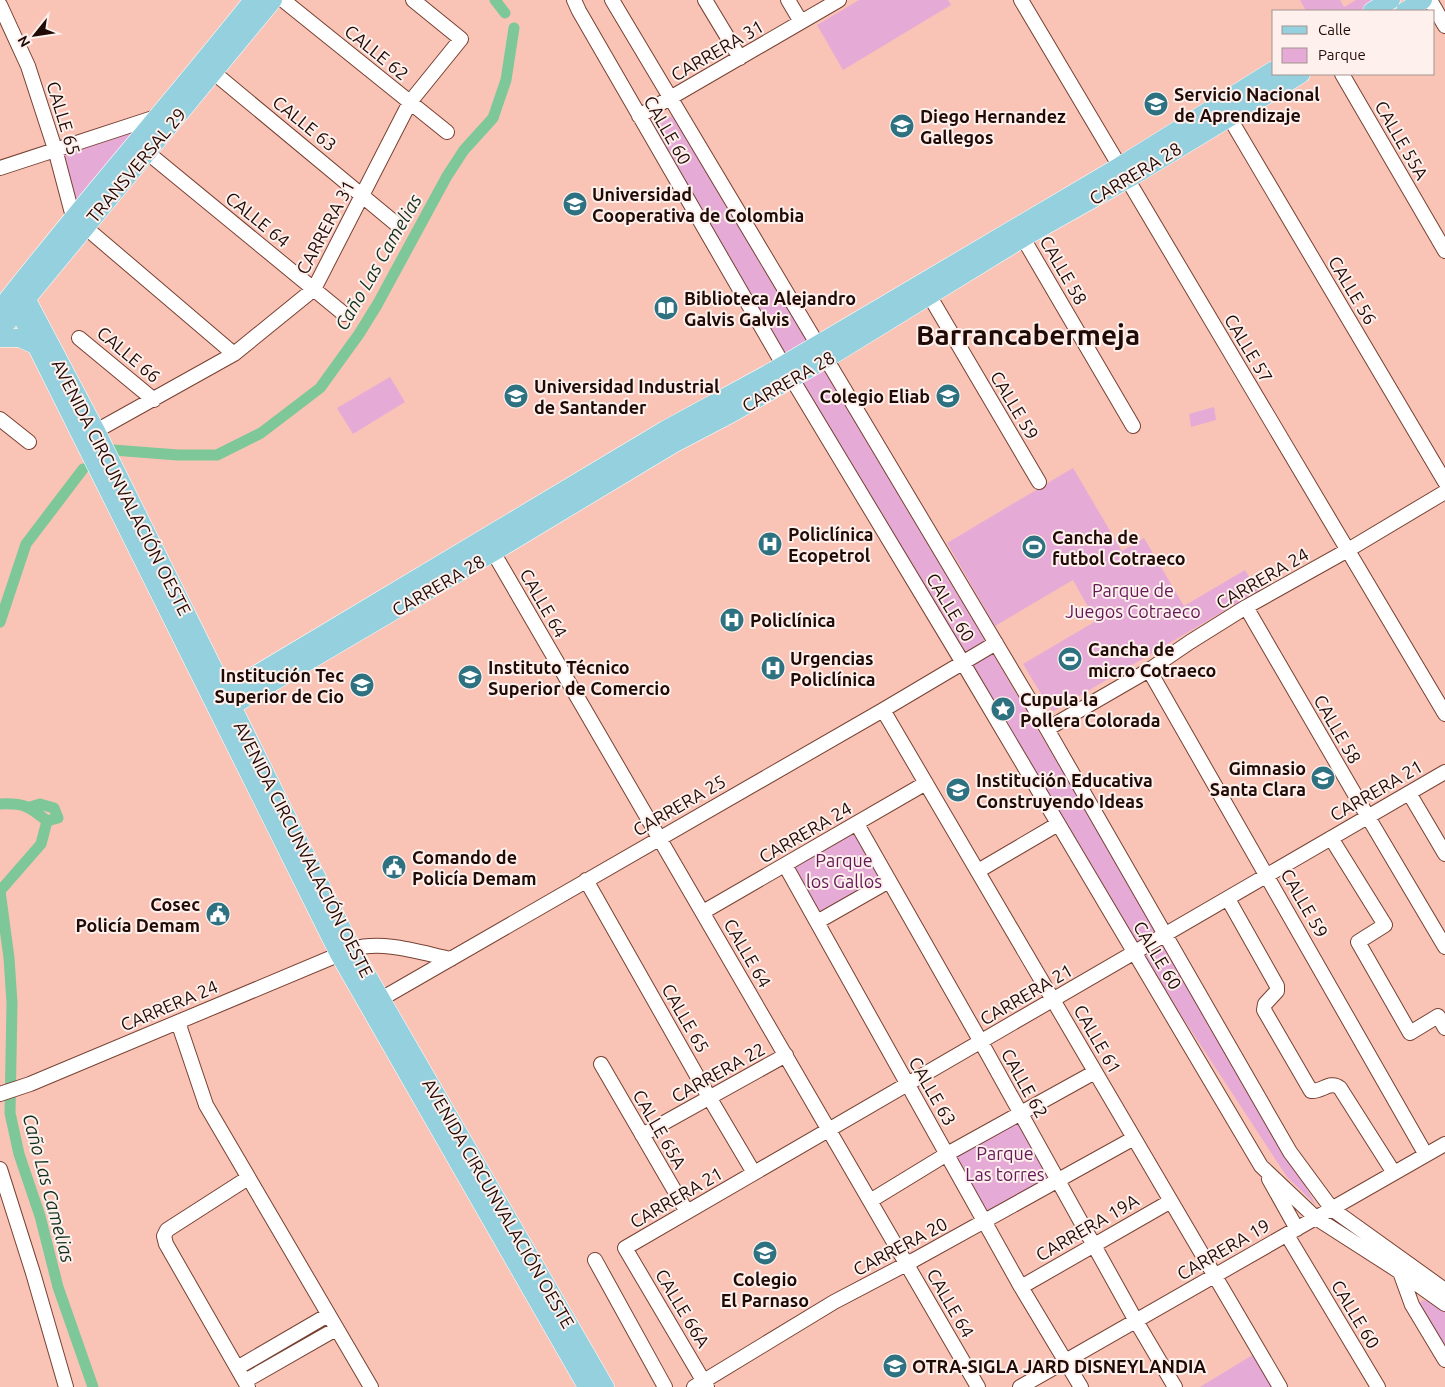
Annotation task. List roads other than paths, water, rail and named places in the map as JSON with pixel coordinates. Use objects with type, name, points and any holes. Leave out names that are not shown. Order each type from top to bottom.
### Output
[{"type":"main road","name":"TRANSVERSAL 29","points":[[79,222],[160,116],[254,0]]},
{"type":"main road","name":"TRANSVERSAL 29","points":[[0,309],[15,295],[79,222],[148,153],[273,0]]},
{"type":"main road","points":[[1374,10],[1391,0]]},
{"type":"main road","points":[[1407,10],[1423,0]]},
{"type":"main road","name":"CARRERA 28","points":[[821,352],[929,295],[1023,238],[1272,71]]},
{"type":"main road","name":"CARRERA 28","points":[[222,703],[489,545],[665,430],[788,372],[1124,172],[1228,117],[1299,75]]},
{"type":"main road","name":"TRANSVERSAL 29","points":[[0,331],[15,295]]},
{"type":"main road","name":"AVENIDA CIRCUNVALACIÓN OESTE","points":[[15,295],[35,345],[222,703],[345,951],[587,1387]]},
{"type":"main road","name":"AVENIDA CIRCUNVALACIÓN OESTE","points":[[15,295],[96,431],[222,703]]},
{"type":"main road","points":[[0,338],[20,338],[35,345]]},
{"type":"main road","name":"AVENIDA CIRCUNVALACIÓN OESTE","points":[[345,951],[380,999],[605,1387]]},
{"type":"street","name":"CALLE 62","points":[[284,0],[447,132]]},
{"type":"street","name":"CARRERA 31","points":[[96,431],[234,354],[314,288],[410,102],[461,38],[413,0]]},
{"type":"street","name":"CALLE 60","points":[[574,0],[639,116],[788,372],[1261,1166],[1292,1232],[1378,1387]]},
{"type":"street","name":"CALLE 60","points":[[612,0],[1047,729],[1290,1152],[1332,1209],[1445,1290]]},
{"type":"street","points":[[706,0],[740,58]]},
{"type":"street","points":[[788,0],[801,22]]},
{"type":"street","name":"CARRERA 31","points":[[639,116],[839,0]]},
{"type":"street","name":"CALLE 57","points":[[1021,0],[1445,714]]},
{"type":"street","points":[[1430,0],[1445,26]]},
{"type":"street","name":"CALLE 65","points":[[0,5],[28,66],[79,222]]},
{"type":"street","name":"CALLE 63","points":[[213,72],[395,223]]},
{"type":"street","name":"CALLE 55A","points":[[1343,75],[1445,251]]},
{"type":"street","points":[[0,168],[160,116]]},
{"type":"street","name":"CALLE 56","points":[[1228,117],[1445,482]]},
{"type":"street","name":"CALLE 64","points":[[148,153],[344,314]]},
{"type":"street","points":[[79,222],[234,354]]},
{"type":"street","name":"CALLE 58","points":[[1023,238],[1133,426]]},
{"type":"street","name":"CALLE 59","points":[[929,295],[1039,482]]},
{"type":"street","name":"CALLE 66","points":[[80,338],[154,400]]},
{"type":"street","points":[[0,419],[29,442]]},
{"type":"street","name":"CARRERA 24","points":[[1047,729],[1149,670],[1246,607],[1348,550],[1445,492]]},
{"type":"street","name":"CALLE 64","points":[[489,545],[978,1387]]},
{"type":"street","name":"CALLE 58","points":[[1246,607],[1445,946]]},
{"type":"street","name":"CARRERA 25","points":[[380,999],[660,839],[996,643]]},
{"type":"street","name":"CALLE 59","points":[[1149,670],[1426,1155]]},
{"type":"street","name":"CALLE 61","points":[[883,710],[1280,1387]]},
{"type":"street","name":"CARRERA 21","points":[[626,1248],[1445,772]]},
{"type":"street","name":"CARRERA 24","points":[[702,912],[926,784]]},
{"type":"street","points":[[1409,793],[1445,854]]},
{"type":"street","name":"CALLE 62","points":[[856,824],[1175,1387]]},
{"type":"street","points":[[978,871],[1058,824]]},
{"type":"street","points":[[1331,838],[1384,925],[1358,942],[1410,1033],[1438,1016],[1445,1028]]},
{"type":"street","name":"CALLE 63","points":[[785,865],[1021,1287],[1081,1387]]},
{"type":"street","name":"CALLE 65","points":[[586,880],[709,1098],[754,1173]]},
{"type":"street","points":[[817,922],[889,881]]},
{"type":"street","points":[[1228,899],[1277,986],[1277,991],[1265,1004],[1264,1010],[1311,1091],[1316,1092],[1331,1085],[1340,1088],[1394,1173]]},
{"type":"street","name":"CARRERA 24","points":[[0,1094],[30,1084],[345,951],[365,945],[380,945],[451,959]]},
{"type":"street","points":[[178,1022],[206,1105],[371,1387]]},
{"type":"street","name":"CARRERA 22","points":[[642,1135],[786,1055]]},
{"type":"street","name":"CALLE 65A","points":[[600,1064],[687,1212]]},
{"type":"street","points":[[870,1201],[947,1154],[1095,1072]]},
{"type":"street","name":"CARRERA 20","points":[[702,1385],[834,1302],[1059,1181],[1127,1142]]},
{"type":"street","name":"CARRERA 19","points":[[1020,1387],[1445,1144]]},
{"type":"street","name":"CALLE 60","points":[[1261,1166],[1316,1218],[1400,1272],[1445,1304]]},
{"type":"street","points":[[0,1169],[66,1387]]},
{"type":"street","points":[[248,1178],[167,1230],[164,1236],[166,1244],[237,1368],[247,1384],[336,1329]]},
{"type":"street","name":"CARRERA 19A","points":[[1021,1287],[1171,1200]]},
{"type":"street","name":"CALLE 66A","points":[[626,1248],[702,1385]]},
{"type":"street","points":[[595,1260],[665,1387]]},
{"type":"street","points":[[1400,1272],[1412,1305],[1445,1360]]},
{"type":"street","points":[[1412,1305],[1419,1298],[1431,1294]]},
{"type":"street","points":[[237,1368],[328,1316]]},
{"type":"waterway","name":"Caño Las Camelias","points":[[495,0],[505,13]]},
{"type":"waterway","name":"Caño Las Camelias","points":[[113,450],[178,455],[217,455],[261,433],[320,388],[359,334],[377,305],[447,176],[464,150],[493,118],[506,80],[514,28]]},
{"type":"waterway","name":"Caño Las Camelias","points":[[0,622],[26,544],[83,469]]},
{"type":"waterway","name":"Caño Las Camelias","points":[[0,804],[26,806],[47,821],[41,844],[0,891],[9,958],[12,1003],[10,1113],[19,1154],[40,1216],[58,1287],[93,1387]]},
{"type":"waterway","points":[[30,807],[40,804],[54,808],[58,818],[47,821]]},
{"type":"place","name":"Servicio Nacional de Aprendizaje","points":[[1156,104]]},
{"type":"place","name":"Diego Hernandez Gallegos","points":[[902,126]]},
{"type":"place","name":"Universidad Cooperativa de Colombia","points":[[575,204]]},
{"type":"place","name":"Biblioteca Alejandro Galvis Galvis","points":[[666,308]]},
{"type":"place","name":"Universidad Industrial de Santander","points":[[516,396]]},
{"type":"place","name":"Colegio Eliab","points":[[948,396]]},
{"type":"place","name":"Policlínica Ecopetrol","points":[[770,544]]},
{"type":"place","name":"Cancha de futbol Cotraeco","points":[[1034,547]]},
{"type":"place","name":"Policlínica","points":[[732,620]]},
{"type":"place","name":"Cancha de micro Cotraeco","points":[[1070,659]]},
{"type":"place","name":"Urgencias Policlínica","points":[[773,668]]},
{"type":"place","name":"Instituto Técnico Superior de Comercio","points":[[470,677]]},
{"type":"place","name":"Institución Tec Superior de Cio","points":[[362,685]]},
{"type":"place","name":"Cupula la Pollera Colorada","points":[[1003,709]]},
{"type":"place","name":"Gimnasio Santa Clara","points":[[1323,778]]},
{"type":"place","name":"Institución Educativa Construyendo Ideas","points":[[958,790]]},
{"type":"place","name":"Comando de Policía Demam","points":[[394,867]]},
{"type":"place","name":"Cosec Policía Demam","points":[[218,914]]},
{"type":"place","name":"Colegio El Parnaso","points":[[765,1253]]},
{"type":"place","name":"OTRA-SIGLA JARD DISNEYLANDIA","points":[[895,1366]]},
{"type":"district","name":"Barrancabermeja","points":[[1028,334]]},
{"type":"park label","name":"Parque de Juegos Cotraeco","points":[[1133,600]]},
{"type":"park label","name":"Parque los Gallos","points":[[844,870]]},
{"type":"park label","name":"Parque Las torres","points":[[1005,1163]]}]
